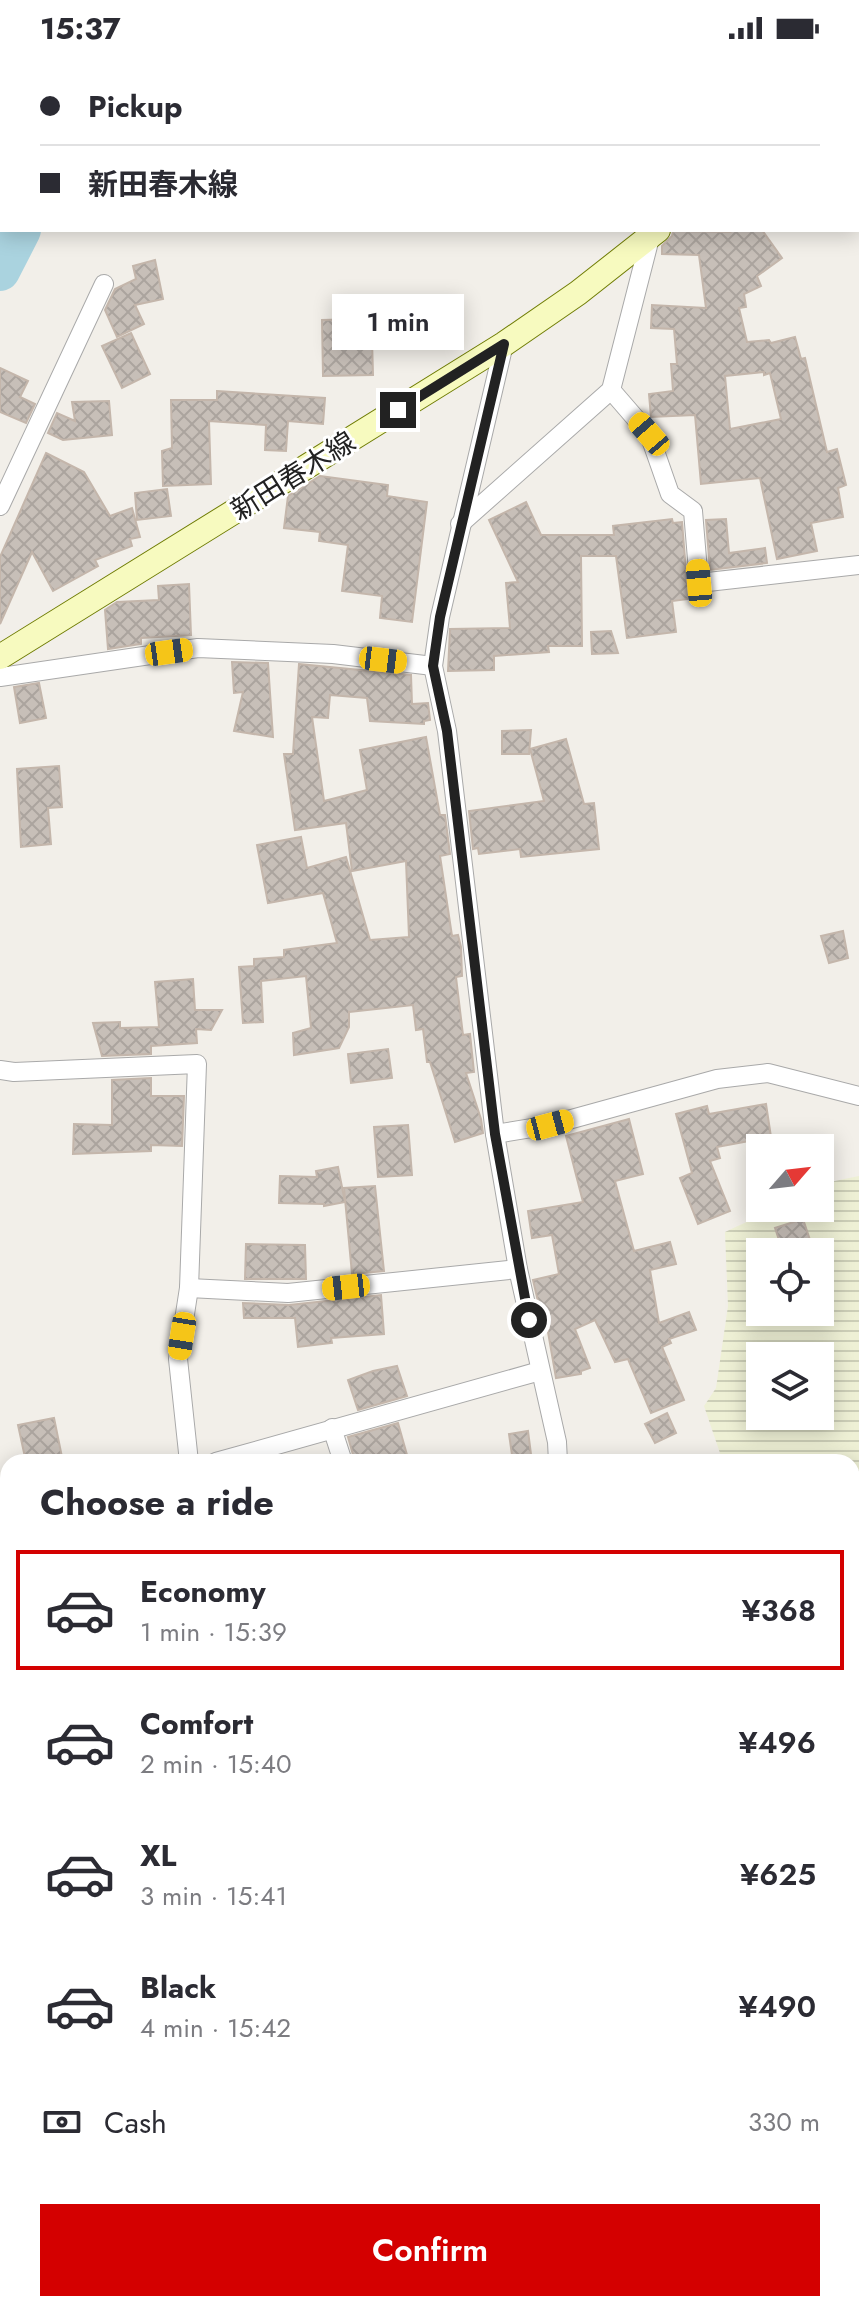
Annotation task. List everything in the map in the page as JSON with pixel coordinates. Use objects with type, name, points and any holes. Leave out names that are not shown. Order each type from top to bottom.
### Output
[{"type":"main road","name":"新田春木線","points":[[0,657],[504,344],[578,293],[654,234]]},
{"type":"street","points":[[460,524],[611,390],[654,234]]},
{"type":"street","points":[[0,506],[104,284]]},
{"type":"street","points":[[504,344],[460,524],[433,666],[447,731],[495,1134],[518,1269],[558,1454]]},
{"type":"street","points":[[611,390],[649,434],[670,494],[693,511],[699,583],[859,565]]},
{"type":"street","points":[[0,677],[198,648],[333,654],[433,666]]},
{"type":"street","points":[[0,1070],[14,1072],[197,1064],[189,1288],[178,1359],[188,1454]]},
{"type":"street","points":[[495,1134],[550,1125],[717,1079],[768,1073],[859,1096]]},
{"type":"street","points":[[189,1288],[288,1293],[518,1269]]},
{"type":"street","points":[[243,1454],[540,1371]]},
{"type":"street","points":[[332,1428],[340,1454]]},
{"type":"green space","points":[[859,1176],[859,1454],[720,1454],[704,1406],[716,1388],[728,1306],[725,1232],[746,1222],[834,1222],[834,1181]]},
{"type":"building","points":[[673,232],[763,232],[782,258],[757,276],[761,286],[744,294],[746,307],[739,308],[747,342],[769,340],[771,343],[795,337],[801,359],[805,358],[827,452],[837,449],[846,485],[838,488],[843,517],[811,523],[817,551],[777,559],[760,478],[701,484],[695,415],[651,417],[649,394],[673,391],[671,364],[677,364],[674,329],[651,328],[652,305],[706,308],[699,255],[662,254],[662,246]],"holes":[[[770,373],[781,419],[730,429],[725,376]]]},
{"type":"building","points":[[155,260],[163,299],[135,305],[144,324],[117,337],[105,310],[115,289],[136,279],[133,266]]},
{"type":"building","points":[[359,319],[365,335],[372,339],[373,375],[323,376],[322,320]]},
{"type":"building","points":[[131,333],[150,374],[122,388],[102,346]]},
{"type":"building","points":[[0,368],[28,381],[20,397],[35,404],[26,423],[0,412]]},
{"type":"building","points":[[217,391],[325,398],[323,424],[288,421],[286,451],[265,450],[266,425],[209,421],[211,484],[163,486],[162,451],[172,448],[171,400],[217,400]]},
{"type":"building","points":[[109,401],[112,435],[63,440],[48,433],[57,413],[75,421],[72,402]]},
{"type":"building","points":[[46,453],[84,472],[110,516],[132,508],[140,537],[130,539],[132,546],[95,560],[98,566],[53,591],[32,552],[0,624],[0,557]]},
{"type":"building","points":[[320,476],[388,485],[387,496],[427,502],[412,622],[380,618],[382,596],[342,591],[348,545],[319,541],[320,532],[284,528],[288,496]]},
{"type":"building","points":[[167,489],[171,516],[137,520],[135,493]]},
{"type":"building","points":[[526,502],[541,535],[614,535],[613,526],[672,519],[673,523],[682,522],[687,584],[696,598],[672,601],[676,632],[627,638],[616,556],[581,556],[582,646],[548,646],[549,652],[494,656],[494,670],[448,671],[450,629],[510,628],[506,583],[518,582],[489,520]]},
{"type":"building","points":[[726,519],[729,553],[765,548],[767,563],[710,570],[706,520]]},
{"type":"building","points":[[189,584],[191,635],[141,638],[141,644],[108,649],[105,610],[117,602],[159,600],[158,586]]},
{"type":"building","points":[[611,631],[618,653],[592,654],[591,632]]},
{"type":"building","points":[[232,662],[268,663],[273,737],[234,731],[243,692],[234,693]]},
{"type":"building","points":[[299,664],[411,675],[412,704],[428,703],[430,720],[424,721],[424,724],[370,721],[367,698],[330,695],[328,718],[312,717],[324,801],[367,790],[360,750],[426,737],[440,815],[445,815],[450,854],[440,856],[452,936],[458,935],[461,947],[462,976],[456,977],[463,1035],[470,1034],[474,1072],[466,1073],[483,1133],[455,1142],[430,1062],[427,1062],[423,1029],[416,1030],[413,1005],[349,1012],[349,1027],[339,1048],[294,1055],[293,1033],[311,1028],[306,976],[261,981],[263,1022],[243,1023],[239,967],[254,966],[254,959],[284,957],[284,950],[337,943],[323,893],[268,903],[257,845],[301,837],[307,868],[346,857],[370,940],[409,937],[406,861],[352,871],[346,823],[295,830],[284,754],[293,754]]},
{"type":"building","points":[[39,683],[46,718],[20,723],[14,687]]},
{"type":"building","points":[[531,730],[529,754],[502,754],[502,731]]},
{"type":"building","points":[[566,739],[584,804],[594,803],[599,849],[521,857],[520,849],[479,854],[478,848],[473,849],[469,811],[544,801],[530,749]]},
{"type":"building","points":[[59,766],[62,807],[48,808],[51,844],[21,847],[17,769]]},
{"type":"building","points":[[843,931],[848,958],[829,963],[821,936]]},
{"type":"building","points":[[193,979],[195,1010],[222,1010],[211,1030],[196,1029],[197,1043],[151,1046],[151,1054],[102,1056],[93,1023],[120,1022],[120,1028],[159,1027],[155,982]]},
{"type":"building","points":[[388,1049],[392,1078],[351,1083],[348,1054]]},
{"type":"building","points":[[151,1078],[151,1096],[184,1096],[182,1146],[151,1145],[151,1151],[73,1154],[74,1124],[112,1125],[112,1080]]},
{"type":"building","points":[[766,1104],[771,1134],[746,1134],[746,1142],[717,1147],[720,1158],[710,1161],[730,1211],[698,1224],[680,1178],[692,1173],[676,1114],[707,1106],[709,1114]]},
{"type":"building","points":[[629,1119],[643,1174],[615,1181],[634,1251],[670,1242],[676,1264],[650,1270],[659,1323],[689,1312],[696,1330],[669,1339],[671,1343],[662,1347],[684,1400],[651,1413],[628,1359],[615,1362],[595,1320],[575,1329],[590,1368],[581,1371],[581,1374],[556,1378],[544,1309],[540,1310],[533,1280],[559,1274],[552,1235],[532,1238],[528,1211],[583,1202],[566,1136]]},
{"type":"building","points":[[408,1125],[412,1175],[378,1177],[374,1127]]},
{"type":"building","points":[[338,1167],[345,1202],[324,1206],[279,1203],[280,1176],[317,1177],[316,1171]]},
{"type":"building","points":[[375,1186],[384,1271],[352,1274],[344,1188]]},
{"type":"building","points":[[804,1222],[809,1238],[778,1238],[775,1228]]},
{"type":"building","points":[[246,1244],[305,1245],[306,1279],[245,1279]]},
{"type":"building","points":[[381,1295],[384,1334],[331,1338],[332,1343],[298,1347],[295,1318],[244,1318],[243,1303],[289,1305]]},
{"type":"building","points":[[397,1366],[407,1396],[358,1410],[348,1380]]},
{"type":"building","points":[[667,1413],[676,1433],[655,1443],[645,1424]]},
{"type":"building","points":[[54,1418],[61,1454],[24,1454],[18,1425]]},
{"type":"building","points":[[398,1423],[407,1454],[353,1454],[348,1437]]},
{"type":"building","points":[[528,1431],[531,1454],[512,1454],[509,1434]]},
{"type":"waterway","points":[[0,271],[20,232]]},
{"type":"route","points":[[398,410],[504,344],[460,524],[433,666],[447,731],[495,1134],[529,1320]]}]
